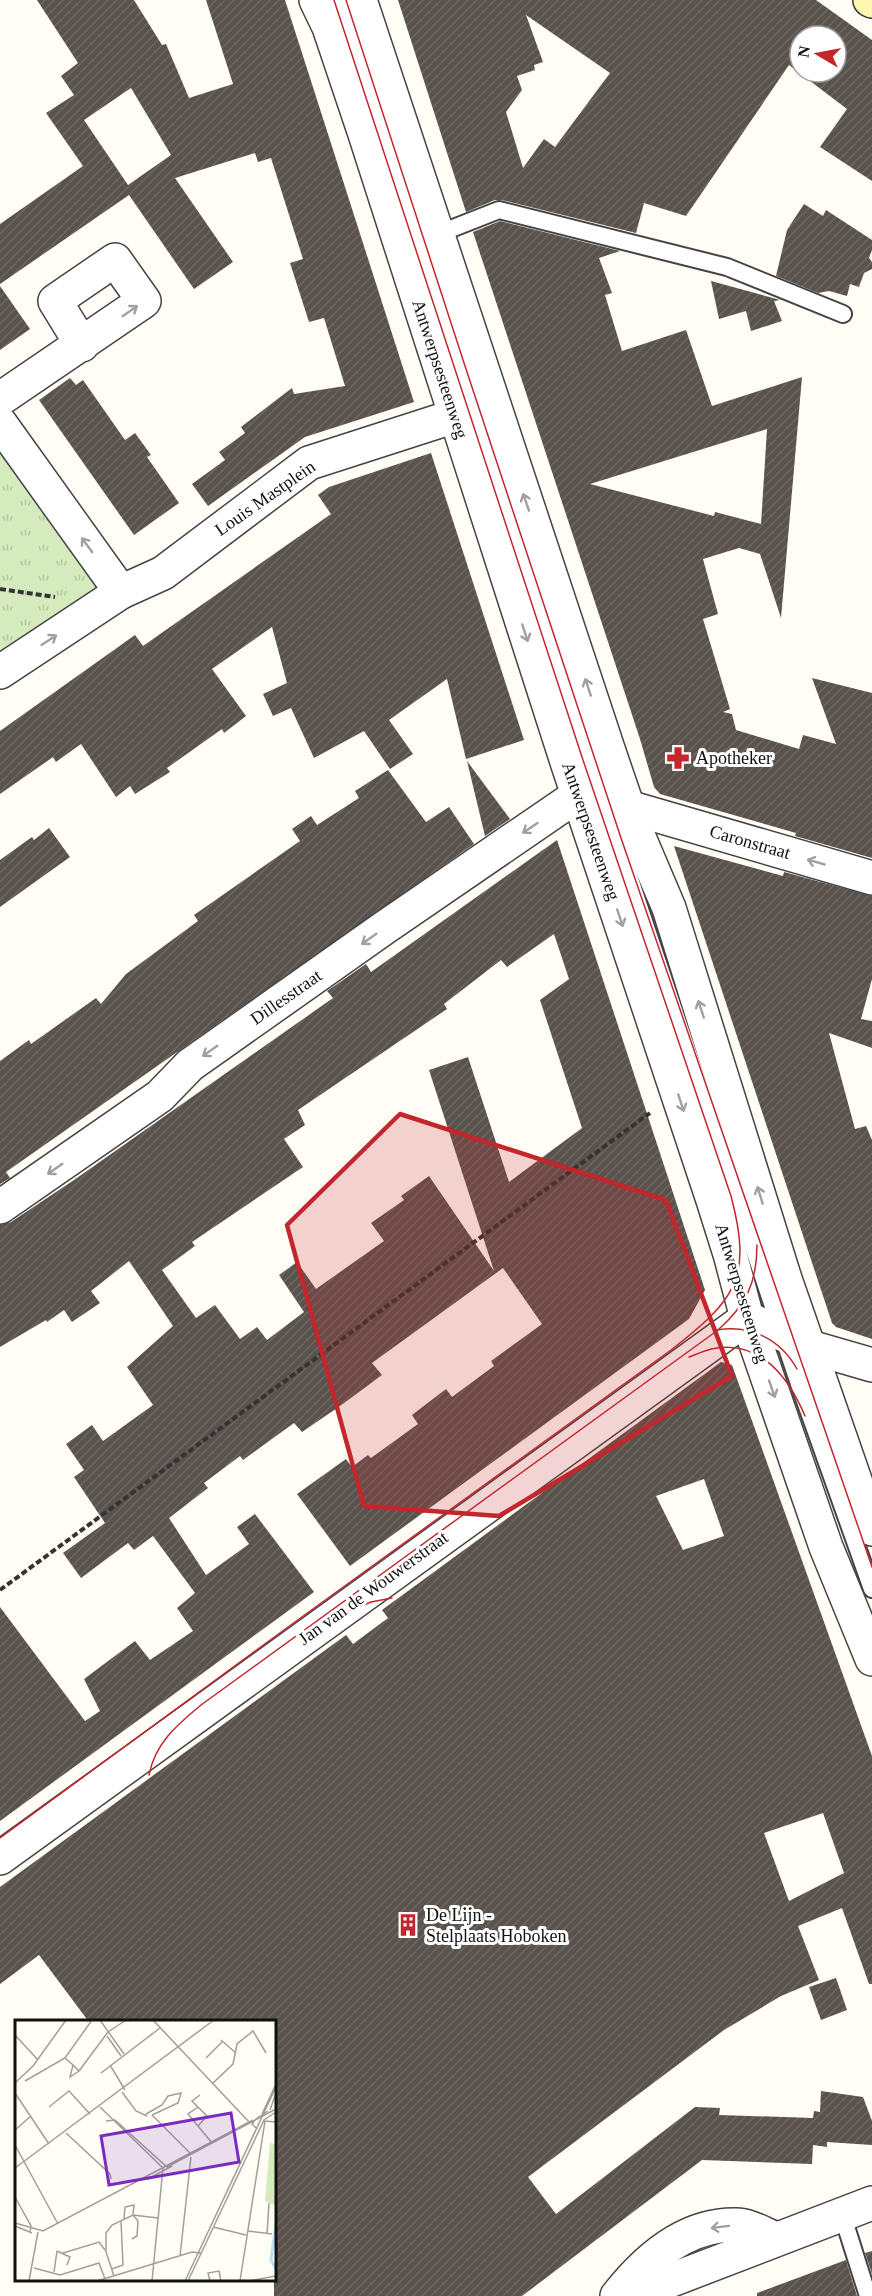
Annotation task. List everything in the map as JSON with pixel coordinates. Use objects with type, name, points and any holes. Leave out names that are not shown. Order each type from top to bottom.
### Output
[{"type":"street","name":"Antwerpsesteenweg","points":[[316,0],[337,49],[578,795],[678,1093],[730,1254],[747,1318],[826,1547],[872,1659]]},
{"type":"street","points":[[360,0],[628,807],[669,908],[785,1279],[797,1341],[872,1529]]},
{"type":"street","points":[[0,399],[82,345]]},
{"type":"street","name":"Louis Mastplein","points":[[0,672],[121,592],[163,573],[309,463],[455,416]]},
{"type":"street","points":[[0,423],[121,592]]},
{"type":"street","name":"Dillesstraat","points":[[0,1207],[160,1096],[190,1065],[578,795]]},
{"type":"street","name":"Caronstraat","points":[[628,807],[872,878]]},
{"type":"street","points":[[747,1318],[797,1341],[872,1365]]},
{"type":"street","name":"Jan van de Wouwerstraat","points":[[0,1858],[747,1318]]},
{"type":"street","points":[[622,2296],[656,2286],[857,2209]]},
{"type":"street","points":[[617,2296],[639,2269],[676,2240],[695,2232],[739,2225],[776,2239]]},
{"type":"lane","points":[[338,0],[488,456],[797,1341],[872,1589]]},
{"type":"lane","points":[[438,234],[499,210],[727,267],[843,314]]},
{"type":"lane","points":[[857,2209],[868,2296]]},
{"type":"path","points":[[0,1590],[678,1093]]},
{"type":"highlighted area","points":[[400,1114],[666,1200],[732,1376],[499,1516],[364,1506],[287,1225]]},
{"type":"green space","points":[[0,423],[121,592],[0,672]]},
{"type":"building","points":[[37,0],[134,0],[162,45],[166,44],[189,98],[233,84],[206,0],[285,0],[414,402],[305,437],[208,506],[192,484],[225,460],[219,452],[245,433],[241,427],[292,388],[294,394],[345,386],[324,318],[309,322],[290,263],[303,259],[271,158],[258,162],[255,153],[175,178],[233,262],[194,289],[129,195],[0,284],[0,224],[83,166],[46,113],[74,95],[61,76],[78,63]],"holes":[[[131,88],[171,155],[128,185],[84,120]]]},
{"type":"building","points":[[398,0],[816,0],[872,40],[872,181],[820,147],[847,109],[814,84],[848,84],[848,24],[788,24],[788,66],[686,216],[644,203],[636,233],[495,200],[466,212]],"holes":[[[526,15],[610,73],[555,147],[544,139],[523,168],[506,112],[522,90],[517,76],[535,70],[534,65],[543,62]]]},
{"type":"building","points":[[804,204],[823,216],[826,210],[872,240],[869,258],[872,262],[872,269],[864,273],[859,287],[850,284],[847,296],[829,291],[818,293],[776,276],[787,230]]},
{"type":"building","points":[[500,221],[620,251],[599,258],[612,293],[605,295],[622,351],[686,330],[712,406],[802,377],[781,618],[760,554],[739,548],[703,559],[718,614],[703,619],[730,709],[723,712],[732,714],[736,730],[799,749],[803,735],[836,744],[812,678],[872,693],[872,858],[795,836],[796,833],[660,794],[654,787],[473,232]],"holes":[[[767,429],[761,524],[715,512],[714,516],[590,484]]]},
{"type":"building","points":[[711,281],[780,300],[774,301],[782,321],[751,331],[746,311],[719,319]]},
{"type":"building","points":[[0,286],[30,329],[0,350]]},
{"type":"building","points":[[70,378],[76,385],[83,380],[125,440],[135,433],[151,455],[147,457],[179,503],[134,535],[39,400]]},
{"type":"building","points":[[431,453],[524,740],[466,759],[447,679],[389,720],[413,754],[390,769],[364,731],[314,758],[291,708],[273,716],[263,694],[287,683],[272,627],[212,669],[246,716],[224,733],[222,729],[167,768],[170,772],[135,794],[130,786],[116,797],[81,744],[56,762],[53,757],[0,794],[0,731],[135,635],[143,646],[331,514],[318,495],[329,487]]},
{"type":"building","points":[[467,761],[510,819],[485,836]]},
{"type":"building","points":[[388,770],[426,822],[449,807],[474,844],[6,1172],[10,1178],[0,1184],[0,1061],[29,1040],[31,1044],[96,998],[101,1004],[126,974],[198,921],[194,915],[300,841],[292,829],[311,816],[317,825],[359,798],[355,791]]},
{"type":"building","points":[[49,828],[70,857],[0,907],[0,860],[32,837],[34,840]]},
{"type":"building","points":[[557,840],[705,1290],[689,1319],[350,1566],[297,1494],[346,1459],[352,1467],[368,1455],[371,1458],[418,1424],[412,1415],[446,1389],[452,1397],[494,1366],[491,1361],[542,1324],[503,1268],[372,1363],[382,1375],[340,1406],[302,1432],[294,1423],[243,1460],[240,1456],[204,1483],[208,1488],[169,1518],[206,1575],[249,1544],[237,1527],[255,1514],[314,1592],[0,1821],[0,1607],[85,1721],[100,1711],[84,1679],[135,1641],[150,1660],[193,1631],[177,1608],[195,1593],[153,1536],[134,1550],[128,1543],[81,1578],[63,1553],[105,1523],[74,1477],[84,1470],[66,1444],[92,1425],[103,1441],[153,1405],[127,1367],[173,1326],[129,1261],[91,1291],[100,1303],[72,1322],[64,1310],[47,1322],[46,1320],[0,1347],[0,1225],[11,1222],[74,1180],[333,998],[327,991],[366,964],[371,972]],"holes":[[[554,934],[569,979],[540,1000],[582,1128],[509,1182],[468,1057],[429,1070],[494,1271],[429,1176],[401,1196],[404,1200],[371,1223],[384,1241],[316,1289],[297,1262],[279,1275],[304,1312],[267,1340],[257,1327],[240,1339],[215,1305],[196,1318],[162,1270],[195,1246],[192,1242],[303,1167],[284,1139],[305,1125],[298,1110],[447,1009],[444,1004],[501,960],[507,967]]]},
{"type":"building","points":[[674,846],[783,876],[784,872],[872,896],[872,979],[861,1019],[872,1021],[872,1048],[829,1033],[855,1129],[866,1126],[872,1140],[872,1339],[836,1327],[832,1323]]},
{"type":"building","name":"De Lijn - Stelplaats Hoboken","points":[[721,1362],[732,1365],[872,1756],[872,1984],[869,1984],[842,1908],[798,1926],[819,1980],[781,1996],[724,2030],[528,2177],[556,2214],[695,2107],[720,2108],[719,2115],[813,2118],[814,2111],[820,2112],[821,2091],[863,2097],[872,2121],[872,2145],[827,2142],[827,2147],[813,2145],[812,2164],[702,2160],[522,2296],[274,2296],[274,2281],[276,2281],[276,2020],[88,2020],[39,1955],[0,1984],[0,1887],[346,1635],[353,1644],[388,1618],[382,1610]],"holes":[[[704,1479],[724,1536],[683,1550],[656,1496]],[[823,1813],[844,1873],[789,1901],[764,1833]]]},
{"type":"building","points":[[836,1978],[847,2010],[821,2020],[809,1987]]},
{"type":"building","points":[[872,2251],[872,2274],[865,2253]]},
{"type":"building","points":[[846,2260],[857,2296],[757,2296],[757,2293]]},
{"type":"tram line","points":[[0,1838],[671,1350],[710,1317],[724,1301],[739,1268],[740,1248],[731,1196],[583,760],[334,0]]},
{"type":"tram line","points":[[346,0],[621,838],[872,1567]]},
{"type":"tram line","points":[[149,1775],[156,1753],[162,1744],[201,1705],[718,1330],[736,1312],[748,1292],[755,1271],[757,1245]]},
{"type":"tram line","points":[[717,1330],[742,1329],[764,1336],[783,1350],[797,1369]]},
{"type":"tram line","points":[[689,1357],[711,1349],[728,1347],[744,1349],[758,1355],[781,1375],[805,1416]]},
{"type":"tram line","points":[[329,1619],[371,1602],[392,1598]]},
{"type":"place","name":"Apotheker","points":[[678,758]]},
{"type":"place","name":"De Lijn - Stelplaats Hoboken","points":[[408,1925]]}]
